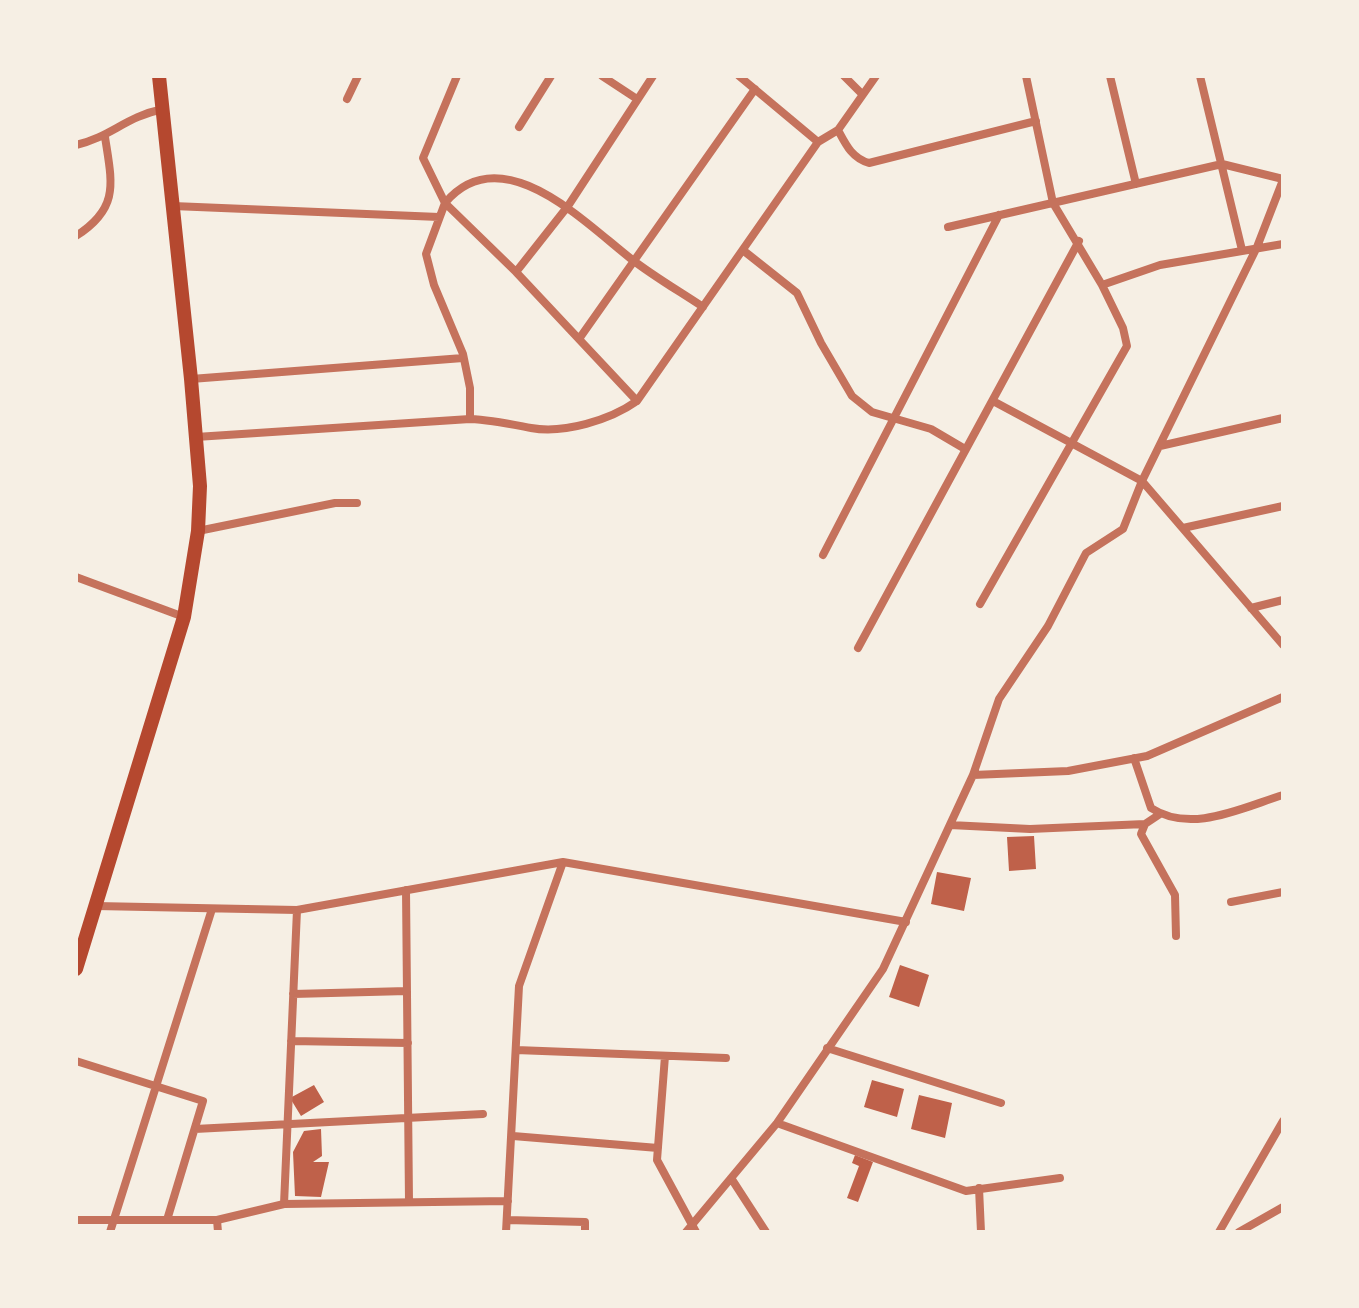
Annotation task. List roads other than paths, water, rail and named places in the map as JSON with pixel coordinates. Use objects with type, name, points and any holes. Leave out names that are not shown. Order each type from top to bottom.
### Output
[{"type":"main road","points":[[76,969],[184,617],[198,531],[200,486],[196,437],[159,76]]},
{"type":"street","points":[[347,99],[358,76]]},
{"type":"street","points":[[457,76],[424,148],[423,158],[445,203],[516,272],[637,401]]},
{"type":"street","points":[[519,127],[551,76]]},
{"type":"street","points":[[602,76],[637,99]]},
{"type":"street","points":[[516,272],[568,206],[653,76]]},
{"type":"street","points":[[739,76],[818,142]]},
{"type":"street","points":[[844,76],[862,94]]},
{"type":"street","points":[[196,437],[470,419],[509,421],[548,429],[617,416],[637,401],[818,142],[838,130],[876,76]]},
{"type":"street","points":[[980,604],[1127,346],[1123,328],[1102,285],[1079,241],[1053,203],[1026,76]]},
{"type":"street","points":[[1110,76],[1136,184]]},
{"type":"street","points":[[1200,76],[1242,250]]},
{"type":"street","points":[[579,339],[755,89]]},
{"type":"street","points":[[76,145],[105,137],[136,115],[163,109]]},
{"type":"street","points":[[838,130],[859,160],[869,163],[1036,121]]},
{"type":"street","points":[[76,236],[100,217],[111,196],[105,137]]},
{"type":"street","points":[[665,1056],[657,1160],[691,1230],[777,1123],[883,969],[973,775],[999,699],[1048,626],[1086,553],[1123,529],[1142,481],[1257,247],[1283,179],[1222,164],[948,227]]},
{"type":"street","points":[[470,419],[470,388],[463,358],[426,254],[445,203],[457,189],[473,180],[518,182],[568,206],[633,260],[703,307]]},
{"type":"street","points":[[173,206],[439,217]]},
{"type":"street","points":[[823,555],[999,215]]},
{"type":"street","points":[[858,648],[1079,241]]},
{"type":"street","points":[[1102,285],[1160,265],[1283,244]]},
{"type":"street","points":[[744,251],[797,293],[852,396],[872,412],[931,429],[965,449]]},
{"type":"street","points":[[191,379],[463,358]]},
{"type":"street","points":[[993,401],[1142,481],[1283,645]]},
{"type":"street","points":[[1160,446],[1283,418]]},
{"type":"street","points":[[198,531],[335,503],[357,503]]},
{"type":"street","points":[[1183,528],[1283,506]]},
{"type":"street","points":[[76,577],[184,617]]},
{"type":"street","points":[[1251,608],[1283,600]]},
{"type":"street","points":[[973,775],[1068,771],[1134,758],[1283,697]]},
{"type":"street","points":[[1134,758],[1146,800],[1160,814],[1172,819],[1208,817],[1283,795]]},
{"type":"street","points":[[950,825],[1030,829],[1145,824],[1160,814]]},
{"type":"street","points":[[1145,824],[1141,834],[1175,895],[1176,936]]},
{"type":"street","points":[[96,906],[297,910],[563,862],[906,922]]},
{"type":"street","points":[[506,1232],[519,986],[563,862]]},
{"type":"street","points":[[406,890],[409,1202]]},
{"type":"street","points":[[1231,902],[1283,892]]},
{"type":"street","points":[[110,1232],[212,909]]},
{"type":"street","points":[[284,1204],[297,910]]},
{"type":"street","points":[[293,994],[407,991]]},
{"type":"street","points":[[291,1041],[408,1043]]},
{"type":"street","points":[[827,1048],[1001,1103]]},
{"type":"street","points":[[516,1050],[726,1058]]},
{"type":"street","points":[[76,1061],[203,1101],[172,1220],[177,1232]]},
{"type":"street","points":[[195,1129],[483,1114]]},
{"type":"street","points":[[1219,1232],[1283,1121]]},
{"type":"street","points":[[777,1123],[966,1191],[1060,1178]]},
{"type":"street","points":[[513,1136],[658,1148]]},
{"type":"street","points":[[731,1178],[766,1232]]},
{"type":"street","points":[[979,1188],[981,1232]]},
{"type":"street","points":[[76,1220],[217,1220],[284,1204],[508,1201]]},
{"type":"street","points":[[1239,1232],[1283,1207]]},
{"type":"street","points":[[217,1220],[218,1232]]},
{"type":"street","points":[[507,1220],[585,1222],[585,1232]]}]
